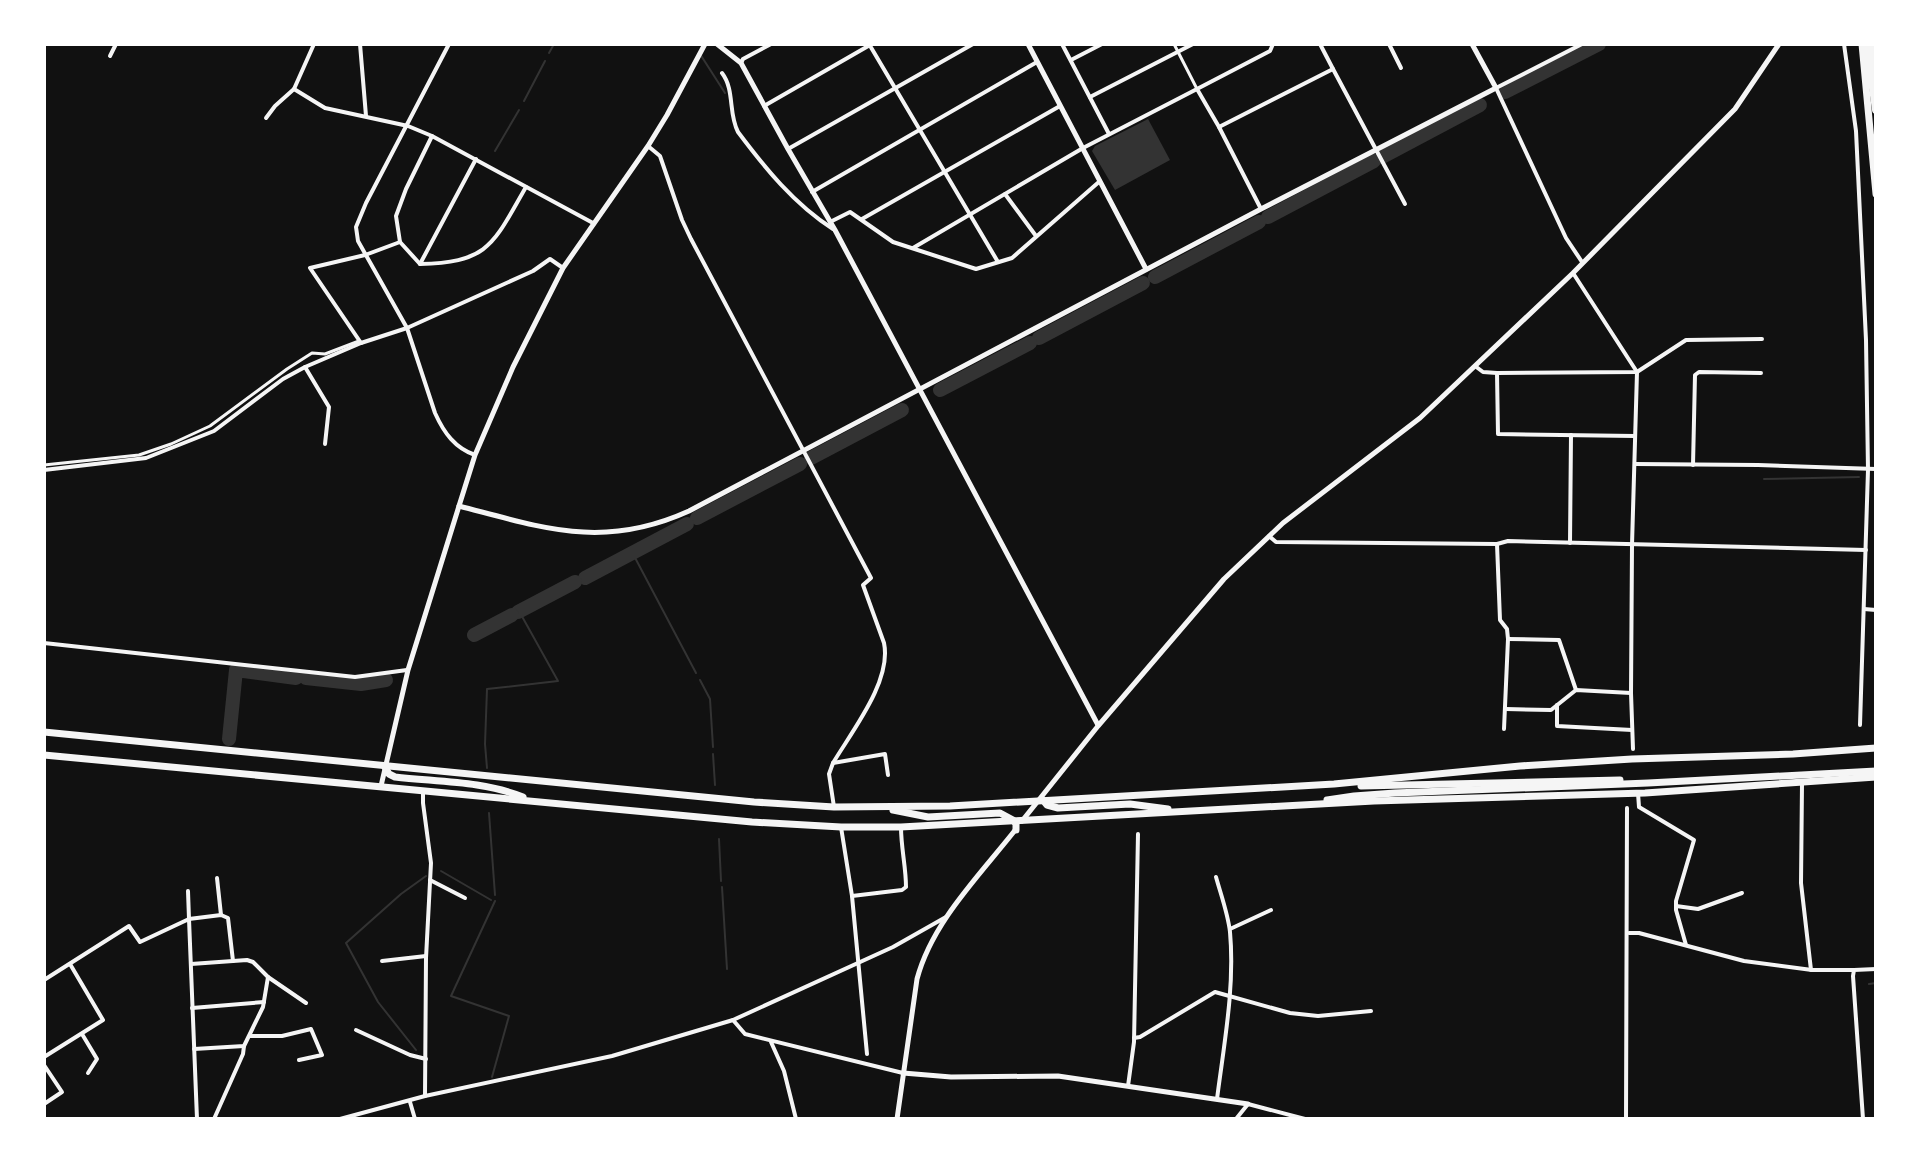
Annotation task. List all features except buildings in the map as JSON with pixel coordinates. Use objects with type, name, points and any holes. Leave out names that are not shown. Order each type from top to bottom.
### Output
[{"type":"highway","points":[[1867,44],[1876,110]]},
{"type":"main road","points":[[1867,44],[1876,75]]},
{"type":"main road","points":[[1867,44],[1876,194]]},
{"type":"main road","points":[[44,732],[739,800],[879,808],[1334,784],[1618,760],[1876,748]]},
{"type":"main road","points":[[44,755],[752,822],[841,827],[1017,824],[1374,801],[1638,793],[1802,781],[1876,771]]},
{"type":"main road","points":[[385,767],[395,777],[486,786],[540,802]]},
{"type":"main road","points":[[1334,784],[1373,787],[1648,783],[1876,771]]},
{"type":"main road","points":[[1306,805],[1354,796],[1521,785]]},
{"type":"main road","points":[[1041,800],[1046,791]]},
{"type":"main road","points":[[1041,800],[1058,808],[1130,804],[1182,812]]},
{"type":"main road","points":[[879,808],[928,817],[1000,813],[1017,824]]},
{"type":"street","points":[[110,56],[116,44]]},
{"type":"street","points":[[266,118],[294,89],[314,44]]},
{"type":"street","points":[[360,44],[366,116]]},
{"type":"street","points":[[449,44],[356,227],[365,255],[407,328],[441,426],[461,450],[475,455]]},
{"type":"street","points":[[381,786],[408,670],[475,455],[513,367],[563,268],[648,146],[705,44]]},
{"type":"street","points":[[717,44],[741,63],[835,230],[1098,726]]},
{"type":"street","points":[[741,63],[771,44]]},
{"type":"street","points":[[764,106],[870,44],[998,262]]},
{"type":"street","points":[[788,149],[973,44]]},
{"type":"street","points":[[1028,44],[1146,269]]},
{"type":"street","points":[[1062,44],[1109,135]]},
{"type":"street","points":[[1071,60],[1102,44]]},
{"type":"street","points":[[1174,44],[1261,209]]},
{"type":"street","points":[[1090,97],[1193,44]]},
{"type":"street","points":[[913,248],[1083,148],[1270,51],[1273,44]]},
{"type":"street","points":[[1320,44],[1405,204]]},
{"type":"street","points":[[1389,44],[1401,68]]},
{"type":"street","points":[[1472,44],[1496,88],[1566,238],[1582,262]]},
{"type":"street","points":[[459,506],[548,529],[609,533],[664,523],[1377,148],[1582,44]]},
{"type":"street","points":[[1046,791],[1224,579],[1283,523],[1420,418],[1573,273],[1735,109],[1779,44]]},
{"type":"street","points":[[1844,44],[1856,131],[1866,340],[1868,470],[1860,725]]},
{"type":"street","points":[[812,192],[1037,62]]},
{"type":"street","points":[[1219,127],[1333,69]]},
{"type":"street","points":[[722,73],[728,81],[733,122],[738,132],[786,190],[814,216],[835,230]]},
{"type":"street","points":[[294,89],[325,108],[408,126],[432,136],[593,223]]},
{"type":"street","points":[[862,219],[1060,106]]},
{"type":"street","points":[[432,136],[396,216],[400,242],[420,264],[467,258],[486,248],[496,239],[526,187]]},
{"type":"street","points":[[648,146],[660,156],[691,239],[871,578],[863,585],[886,652],[885,664],[874,695],[829,774],[834,807]]},
{"type":"street","points":[[420,264],[476,159]]},
{"type":"street","points":[[830,222],[850,212],[893,242],[976,269],[1012,258],[1100,181]]},
{"type":"street","points":[[1005,194],[1036,236]]},
{"type":"street","points":[[360,342],[310,268],[365,255],[400,242]]},
{"type":"street","points":[[44,468],[139,455],[171,444],[210,426],[312,353],[325,354],[407,328],[533,271],[550,259],[563,268]]},
{"type":"street","points":[[1573,273],[1637,372],[1632,545],[1633,749]]},
{"type":"street","points":[[1475,366],[1483,372],[1497,373],[1637,372],[1686,340],[1762,339]]},
{"type":"street","points":[[44,468],[146,458],[214,431],[283,379],[360,342]]},
{"type":"street","points":[[305,367],[329,407],[325,444]]},
{"type":"street","points":[[1693,465],[1695,375],[1699,372],[1761,373]]},
{"type":"street","points":[[1497,373],[1498,434],[1635,436]]},
{"type":"street","points":[[1570,543],[1571,435]]},
{"type":"street","points":[[1635,464],[1876,469]]},
{"type":"street","points":[[1269,536],[1276,542],[1497,544],[1508,541],[1866,550]]},
{"type":"street","points":[[1497,544],[1500,620],[1507,629],[1508,639],[1504,729]]},
{"type":"street","points":[[1864,609],[1876,610]]},
{"type":"street","points":[[1508,639],[1559,640],[1576,690]]},
{"type":"street","points":[[44,643],[355,677],[408,670]]},
{"type":"street","points":[[1506,709],[1551,710],[1576,690],[1631,693]]},
{"type":"street","points":[[1557,705],[1557,726],[1632,730]]},
{"type":"street","points":[[833,763],[885,754],[888,775]]},
{"type":"street","points":[[1802,781],[1801,883],[1811,970]]},
{"type":"street","points":[[424,791],[431,853],[426,956],[425,1096]]},
{"type":"street","points":[[1638,793],[1639,807],[1694,840],[1676,906],[1686,945]]},
{"type":"street","points":[[897,1119],[920,966],[934,935],[1017,824],[1041,800]]},
{"type":"street","points":[[1626,1119],[1627,808]]},
{"type":"street","points":[[841,827],[852,896],[867,1054]]},
{"type":"street","points":[[852,896],[906,887],[901,827]]},
{"type":"street","points":[[1128,1086],[1134,1038],[1138,834]]},
{"type":"street","points":[[1216,877],[1230,929],[1230,995],[1217,1099]]},
{"type":"street","points":[[217,878],[221,915]]},
{"type":"street","points":[[430,880],[465,898]]},
{"type":"street","points":[[188,891],[197,1119]]},
{"type":"street","points":[[1676,906],[1698,909],[1742,893]]},
{"type":"street","points":[[1230,929],[1271,910]]},
{"type":"street","points":[[44,980],[129,926],[140,942],[189,919],[221,915],[228,918],[233,961]]},
{"type":"street","points":[[340,1119],[425,1096],[612,1056],[733,1020],[893,947],[948,916]]},
{"type":"street","points":[[1628,933],[1639,933],[1744,961],[1811,970],[1876,969]]},
{"type":"street","points":[[382,961],[426,956]]},
{"type":"street","points":[[191,964],[253,962],[268,977],[306,1003]]},
{"type":"street","points":[[44,1057],[103,1020],[70,964]]},
{"type":"street","points":[[1854,970],[1863,1119]]},
{"type":"street","points":[[214,1119],[264,1002],[268,977]]},
{"type":"street","points":[[1134,1038],[1215,992],[1290,1013],[1318,1016],[1371,1011]]},
{"type":"street","points":[[192,1008],[264,1002]]},
{"type":"street","points":[[733,1020],[745,1034],[903,1073],[951,1077],[1058,1076],[1248,1104],[1305,1119]]},
{"type":"street","points":[[250,1036],[282,1036],[311,1029],[322,1055],[299,1060]]},
{"type":"street","points":[[356,1030],[410,1055],[426,1059]]},
{"type":"street","points":[[82,1034],[97,1059],[88,1073]]},
{"type":"street","points":[[771,1042],[784,1071],[796,1119]]},
{"type":"street","points":[[194,1049],[244,1046]]},
{"type":"street","points":[[44,1065],[62,1092],[44,1104]]},
{"type":"street","points":[[409,1102],[415,1119]]},
{"type":"street","points":[[1236,1119],[1248,1104]]},
{"type":"shaded area","points":[[1148,119],[1170,160],[1115,190],[1092,151],[1095,146]]},
{"type":"waterway","points":[[549,53],[554,44]]},
{"type":"waterway","points":[[1505,92],[1599,44]]},
{"type":"waterway","points":[[700,54],[725,93]]},
{"type":"waterway","points":[[524,101],[545,61]]},
{"type":"waterway","points":[[1382,157],[1480,105]]},
{"type":"waterway","points":[[495,151],[519,110]]},
{"type":"waterway","points":[[1268,217],[1374,161]]},
{"type":"waterway","points":[[1155,277],[1259,222]]},
{"type":"waterway","points":[[1039,338],[1143,283]]},
{"type":"waterway","points":[[940,390],[1030,343]]},
{"type":"waterway","points":[[811,458],[902,410]]},
{"type":"waterway","points":[[697,518],[800,464]]},
{"type":"waterway","points":[[1764,479],[1859,477]]},
{"type":"waterway","points":[[585,578],[687,524]]},
{"type":"waterway","points":[[632,552],[696,673]]},
{"type":"waterway","points":[[518,612],[575,582]]},
{"type":"waterway","points":[[487,768],[487,689],[558,681],[519,611]]},
{"type":"waterway","points":[[474,635],[512,615]]},
{"type":"waterway","points":[[229,739],[236,670],[296,678]]},
{"type":"waterway","points":[[306,678],[361,684],[386,680]]},
{"type":"waterway","points":[[700,680],[710,699],[713,747]]},
{"type":"waterway","points":[[713,754],[715,785]]},
{"type":"waterway","points":[[489,813],[495,895]]},
{"type":"waterway","points":[[719,839],[721,881]]},
{"type":"waterway","points":[[441,871],[491,900]]},
{"type":"waterway","points":[[416,1050],[378,1002],[346,943],[426,876]]},
{"type":"waterway","points":[[722,887],[727,969]]},
{"type":"waterway","points":[[492,1077],[509,1016],[451,996],[495,901]]},
{"type":"waterway","points":[[1869,984],[1876,983]]}]
